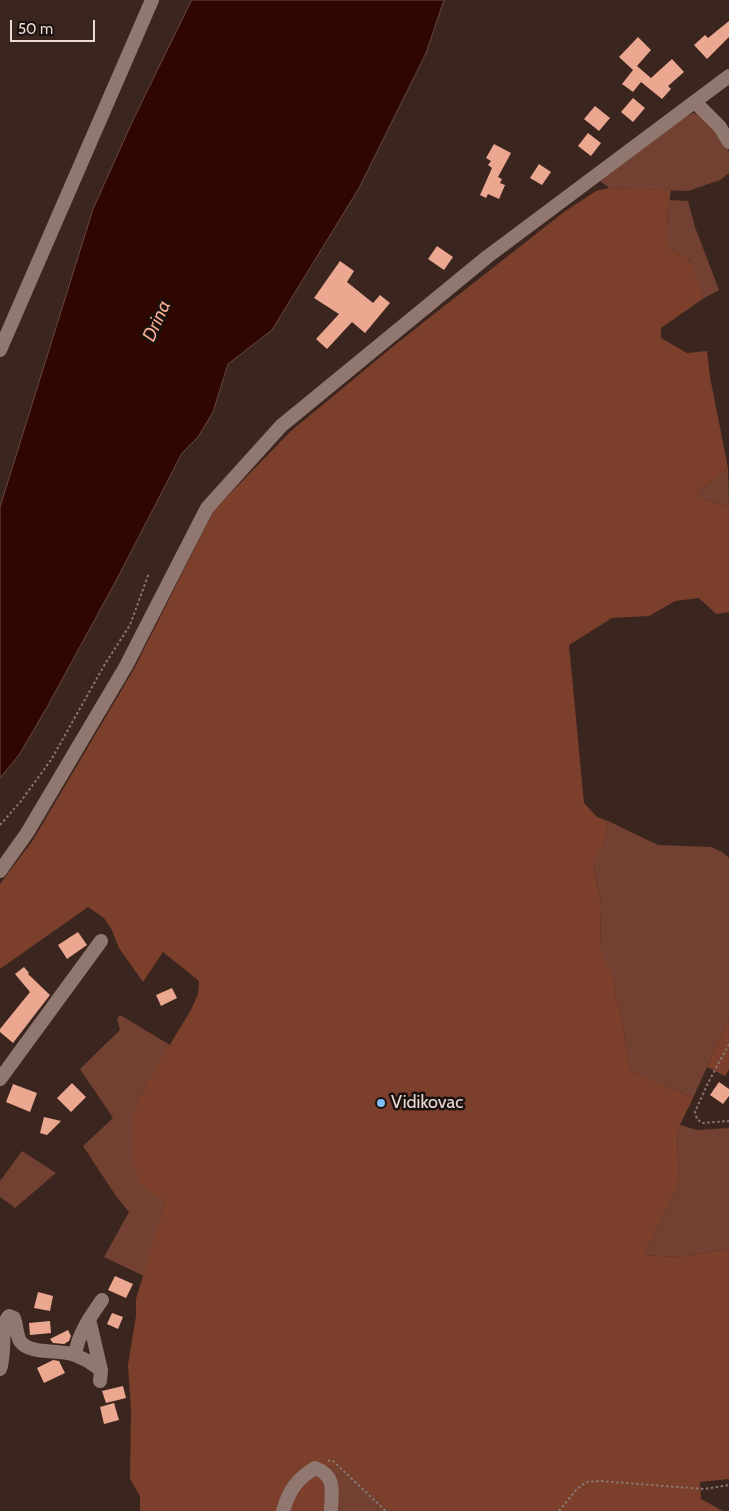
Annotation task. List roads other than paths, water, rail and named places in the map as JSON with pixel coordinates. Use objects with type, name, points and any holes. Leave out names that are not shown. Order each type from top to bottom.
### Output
[{"type":"street","points":[[0,350],[152,0]]},
{"type":"street","points":[[0,870],[27,833],[126,666],[207,508],[281,426],[487,257],[729,76]]},
{"type":"street","points":[[695,102],[720,127],[729,142]]},
{"type":"street","points":[[0,1079],[101,941]]},
{"type":"street","points":[[75,1355],[76,1346],[89,1319],[102,1300]]},
{"type":"street","points":[[0,1369],[3,1354],[4,1320],[9,1316],[14,1318],[19,1340],[23,1345],[38,1350],[68,1352],[88,1361],[100,1376],[89,1319]]},
{"type":"street","points":[[283,1511],[287,1498],[301,1476],[315,1468],[324,1471],[332,1486],[331,1511]]},
{"type":"water","name":"Drina","points":[[192,0],[444,0],[426,53],[359,188],[272,330],[228,364],[213,412],[198,437],[182,453],[118,577],[46,709],[19,755],[0,778],[0,507],[93,209],[133,120]]},
{"type":"place","name":"Vidikovac","points":[[381,1103]]}]
